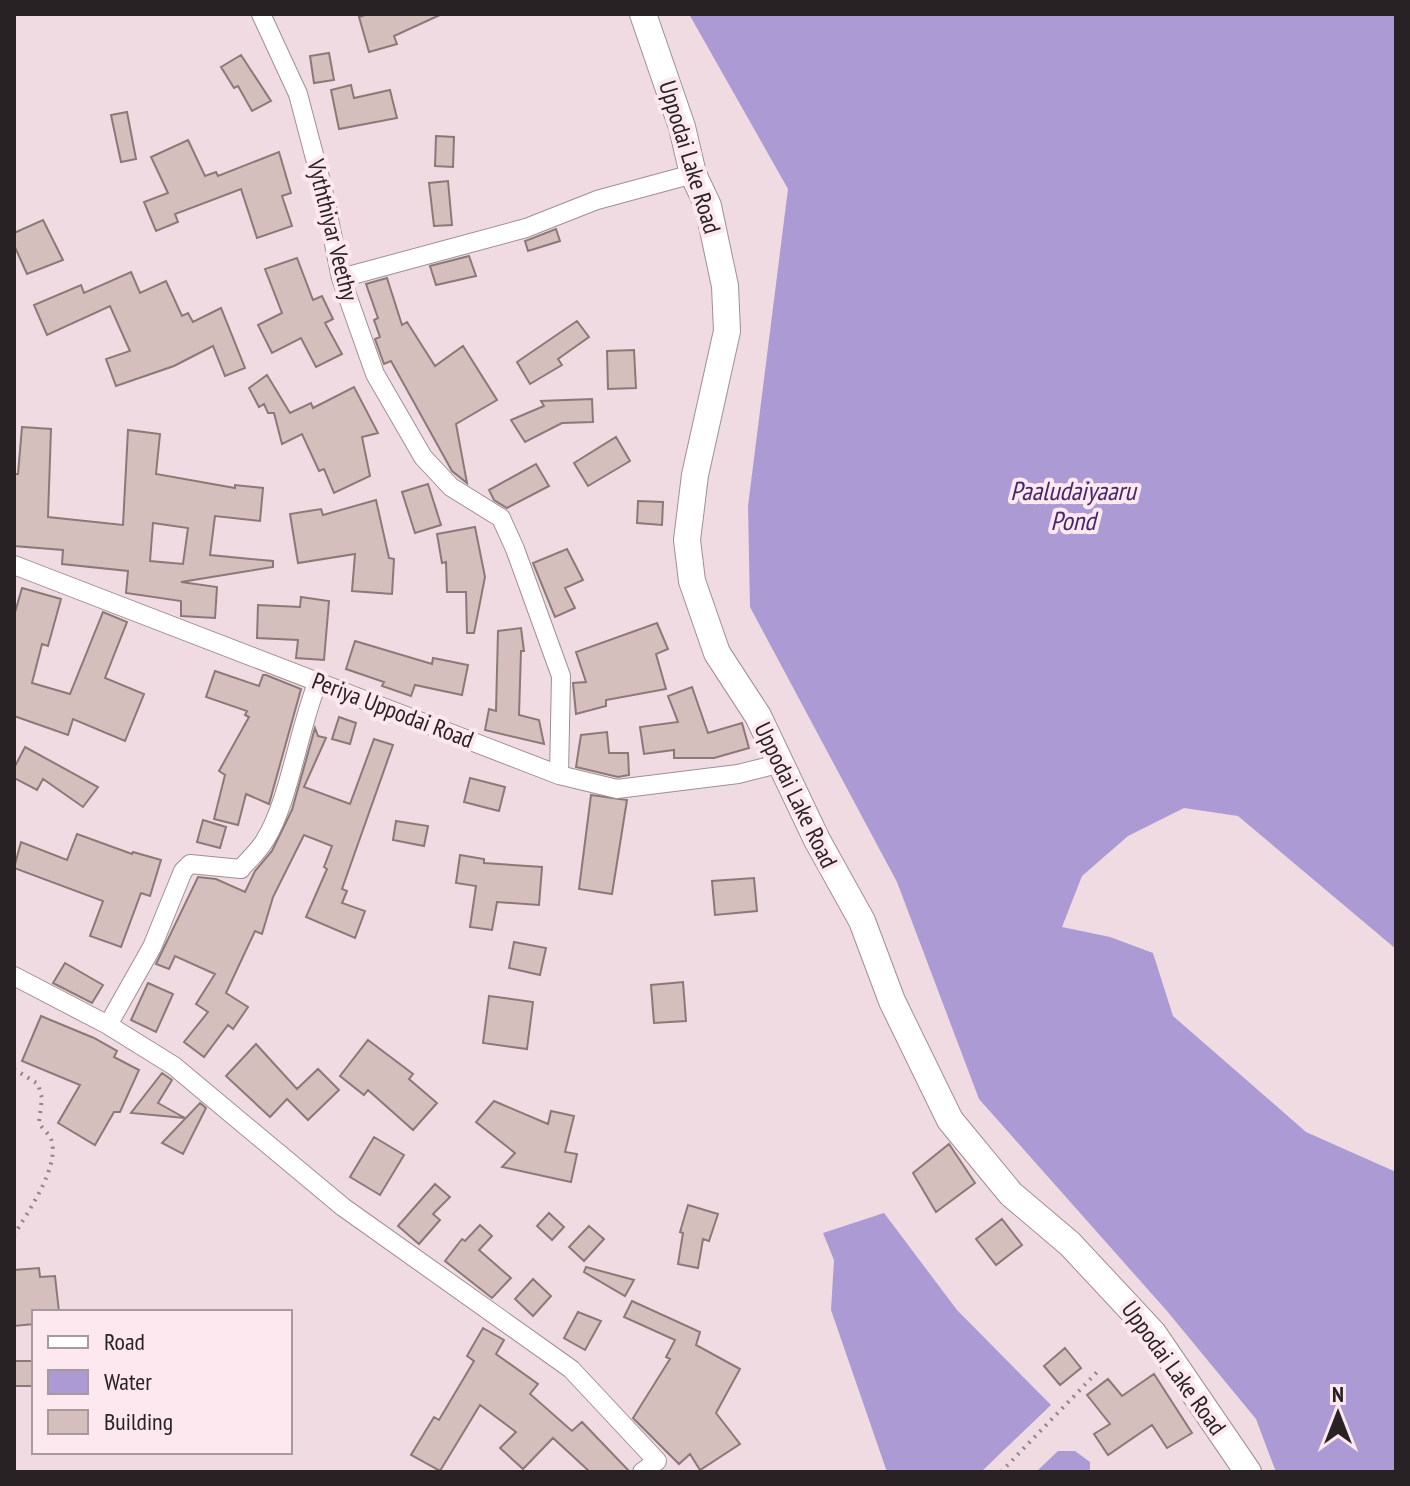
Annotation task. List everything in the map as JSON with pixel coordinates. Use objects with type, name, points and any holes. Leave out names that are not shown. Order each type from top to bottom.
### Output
[{"type":"street","name":"Vyththiyar Veethy","points":[[261,14],[298,94],[322,185],[341,278],[375,374],[423,457],[451,487],[501,518],[515,549],[561,676],[559,775]]},
{"type":"street","name":"Uppodai Lake Road","points":[[643,14],[674,103],[693,174],[708,206],[725,286],[727,331],[695,475],[687,540],[692,581],[717,653],[758,716],[817,840],[862,921],[892,1001],[950,1120],[1011,1194],[1070,1244],[1153,1333],[1248,1472]]},
{"type":"street","points":[[341,278],[526,228],[597,200],[693,174]]},
{"type":"street","name":"Periya Uppodai Road","points":[[14,565],[559,775],[617,789],[738,774],[782,763]]},
{"type":"street","points":[[108,1025],[152,947],[183,871],[190,864],[241,869],[265,840],[281,802],[306,710],[318,681]]},
{"type":"street","points":[[14,976],[108,1025],[174,1066],[343,1207],[571,1369],[655,1468]]},
{"type":"path","points":[[14,1069],[38,1084],[42,1098],[39,1123],[51,1139],[52,1159],[41,1190],[14,1235]]},
{"type":"path","points":[[1001,1472],[1100,1369]]},
{"type":"water","name":"Paaludaiyaaru Pond","points":[[689,14],[1396,14],[1396,949],[1238,816],[1184,808],[1128,836],[1082,876],[1062,927],[1110,937],[1153,953],[1173,1016],[1306,1132],[1396,1172],[1396,1472],[1276,1472],[1256,1419],[1167,1311],[979,1099],[897,882],[750,607],[748,506],[788,189]]},
{"type":"water","points":[[884,1213],[957,1310],[1051,1405],[981,1472],[887,1472],[831,1310],[834,1260],[823,1233]]},
{"type":"water","points":[[1058,1451],[1075,1451],[1090,1462],[1090,1472],[1036,1472]]},
{"type":"building","points":[[368,14],[442,14],[394,36],[397,44],[369,52],[359,17]]},
{"type":"building","points":[[329,53],[334,80],[314,83],[310,56]]},
{"type":"building","points":[[241,55],[271,101],[252,111],[238,86],[234,88],[221,67]]},
{"type":"building","points":[[351,85],[354,98],[390,90],[397,118],[339,129],[331,90]]},
{"type":"building","points":[[127,112],[136,159],[121,162],[111,115]]},
{"type":"building","points":[[436,136],[454,137],[453,167],[435,166]]},
{"type":"building","points":[[188,140],[205,176],[216,172],[218,176],[279,152],[291,193],[282,196],[292,226],[257,238],[241,189],[175,214],[178,222],[156,231],[144,202],[168,193],[151,157]]},
{"type":"building","points":[[448,181],[452,225],[434,226],[429,183]]},
{"type":"building","points":[[43,220],[63,260],[27,274],[14,245],[14,233]]},
{"type":"building","points":[[556,229],[560,241],[528,251],[525,241]]},
{"type":"building","points":[[469,256],[476,276],[436,285],[430,266]]},
{"type":"building","points":[[297,258],[313,300],[322,296],[333,319],[325,323],[342,354],[316,367],[301,338],[272,353],[258,325],[282,313],[265,269]]},
{"type":"building","points":[[131,272],[140,293],[166,281],[182,316],[188,313],[193,322],[221,308],[245,368],[225,376],[213,346],[174,366],[116,386],[106,359],[130,351],[110,306],[47,335],[34,305],[81,285],[84,293]]},
{"type":"building","points":[[387,278],[402,325],[407,322],[435,366],[463,346],[497,400],[456,424],[467,483],[452,471],[391,361],[384,364],[375,339],[380,337],[374,320],[378,318],[366,284]]},
{"type":"building","points":[[577,321],[589,337],[558,359],[562,365],[530,384],[517,362]]},
{"type":"building","points":[[634,350],[636,388],[608,389],[607,351]]},
{"type":"building","points":[[267,375],[290,413],[311,403],[313,408],[354,387],[378,433],[362,437],[370,476],[334,493],[324,469],[319,471],[302,434],[282,444],[274,413],[268,413],[264,404],[259,407],[249,388]]},
{"type":"building","points":[[592,399],[593,422],[562,423],[525,442],[511,420],[544,406],[541,401]]},
{"type":"building","points":[[22,427],[51,429],[48,517],[123,525],[128,430],[160,434],[156,474],[235,488],[235,485],[263,488],[260,521],[215,516],[210,555],[273,561],[273,567],[181,582],[217,587],[215,618],[181,616],[181,601],[126,593],[128,571],[62,564],[63,550],[14,546],[14,474],[18,474]],"holes":[[[153,523],[188,528],[183,564],[150,561]]]},
{"type":"building","points":[[616,437],[630,461],[588,486],[574,463]]},
{"type":"building","points":[[536,464],[549,486],[507,508],[494,500],[489,490]]},
{"type":"building","points":[[428,484],[441,525],[415,533],[402,492]]},
{"type":"building","points":[[376,500],[389,558],[394,559],[392,594],[352,591],[355,554],[298,563],[290,514],[321,509],[323,515]]},
{"type":"building","points":[[638,501],[663,502],[662,525],[637,523]]},
{"type":"building","points":[[475,527],[485,577],[474,633],[467,633],[466,592],[447,592],[446,562],[442,563],[437,534]]},
{"type":"building","points":[[567,549],[583,580],[565,588],[575,608],[555,617],[533,563]]},
{"type":"building","points":[[22,588],[61,599],[48,646],[42,644],[32,683],[70,694],[103,612],[127,622],[105,678],[144,694],[125,741],[73,719],[68,735],[14,716],[14,616]]},
{"type":"building","points":[[301,597],[329,601],[324,660],[296,658],[298,640],[257,638],[258,605],[300,607]]},
{"type":"building","points":[[657,623],[668,649],[656,654],[666,689],[606,700],[606,706],[576,714],[573,683],[586,682],[576,652]]},
{"type":"building","points":[[521,628],[524,651],[521,651],[519,715],[539,720],[544,744],[485,730],[489,709],[496,711],[498,631]]},
{"type":"building","points":[[355,641],[432,664],[433,658],[468,665],[462,695],[415,685],[411,696],[382,686],[384,682],[346,669]]},
{"type":"building","points":[[215,671],[259,686],[263,675],[266,675],[301,689],[269,804],[246,794],[238,825],[214,819],[225,775],[219,771],[249,717],[245,715],[247,711],[206,697]]},
{"type":"building","points":[[692,687],[708,733],[742,723],[749,748],[714,758],[674,758],[674,750],[644,754],[640,727],[678,722],[668,696]]},
{"type":"building","points":[[339,717],[356,723],[350,744],[332,739]]},
{"type":"building","points":[[315,728],[318,736],[326,738],[304,787],[350,804],[374,739],[393,745],[342,889],[347,891],[342,903],[365,911],[355,938],[306,917],[327,869],[324,867],[332,846],[304,835],[273,897],[262,934],[255,931],[226,993],[248,1007],[233,1029],[228,1025],[204,1057],[184,1042],[208,1012],[196,1004],[215,974],[175,956],[169,969],[156,964],[198,877],[216,879],[245,892],[255,871],[272,851],[292,810]]},
{"type":"building","points":[[607,732],[609,753],[628,753],[629,775],[618,777],[576,767],[581,735]]},
{"type":"building","points":[[25,747],[98,787],[83,807],[43,779],[37,790],[14,778],[14,768]]},
{"type":"building","points":[[470,778],[505,787],[499,811],[464,802]]},
{"type":"building","points":[[591,795],[627,800],[612,894],[579,889]]},
{"type":"building","points":[[203,820],[226,827],[220,848],[197,842]]},
{"type":"building","points":[[396,821],[428,826],[424,846],[393,840]]},
{"type":"building","points":[[77,834],[132,854],[161,860],[150,896],[141,893],[121,947],[90,936],[103,901],[14,868],[21,842],[67,860]]},
{"type":"building","points":[[460,855],[484,859],[484,863],[542,867],[539,905],[497,902],[492,930],[470,927],[476,886],[456,883]]},
{"type":"building","points":[[754,878],[757,911],[715,915],[712,881]]},
{"type":"building","points":[[514,942],[546,948],[540,975],[509,968]]},
{"type":"building","points":[[65,963],[103,985],[92,1003],[53,983]]},
{"type":"building","points":[[683,982],[686,1021],[654,1023],[651,985]]},
{"type":"building","points":[[148,983],[173,994],[156,1032],[131,1020]]},
{"type":"building","points":[[489,996],[533,1002],[527,1049],[483,1043]]},
{"type":"building","points":[[41,1016],[94,1038],[117,1051],[114,1057],[139,1070],[120,1112],[114,1112],[95,1145],[58,1123],[80,1085],[22,1061]]},
{"type":"building","points":[[368,1040],[413,1074],[409,1079],[437,1103],[413,1130],[368,1090],[364,1095],[340,1076]]},
{"type":"building","points":[[256,1044],[297,1089],[318,1069],[339,1090],[308,1120],[287,1099],[270,1117],[226,1076]]},
{"type":"building","points":[[162,1073],[172,1080],[158,1103],[185,1118],[131,1113]]},
{"type":"building","points":[[494,1101],[548,1124],[551,1111],[574,1116],[565,1152],[577,1154],[571,1182],[502,1167],[515,1153],[476,1122]]},
{"type":"building","points":[[200,1103],[206,1108],[183,1154],[162,1143]]},
{"type":"building","points":[[374,1137],[404,1155],[380,1195],[350,1177]]},
{"type":"building","points":[[949,1144],[975,1183],[936,1212],[913,1173]]},
{"type":"building","points":[[435,1184],[450,1197],[433,1214],[440,1220],[419,1244],[398,1226]]},
{"type":"building","points":[[688,1205],[718,1214],[709,1241],[703,1239],[698,1268],[678,1264],[683,1233],[680,1232]]},
{"type":"building","points":[[549,1213],[564,1227],[552,1240],[537,1226]]},
{"type":"building","points":[[1002,1219],[1022,1245],[996,1265],[976,1239]]},
{"type":"building","points":[[480,1225],[492,1236],[479,1250],[511,1278],[492,1298],[445,1261],[462,1239],[465,1241]]},
{"type":"building","points":[[589,1226],[604,1239],[584,1261],[569,1247]]},
{"type":"building","points":[[586,1267],[634,1280],[625,1296],[584,1272]]},
{"type":"building","points":[[39,1268],[40,1277],[55,1276],[59,1310],[32,1310],[32,1324],[14,1326],[14,1270]]},
{"type":"building","points":[[533,1279],[551,1296],[533,1316],[515,1299]]},
{"type":"building","points":[[632,1301],[700,1332],[696,1345],[740,1369],[716,1413],[740,1444],[700,1470],[690,1454],[679,1464],[633,1418],[670,1359],[666,1357],[675,1340],[624,1317]]},
{"type":"building","points":[[578,1312],[601,1321],[585,1350],[564,1338]]},
{"type":"building","points":[[483,1328],[504,1340],[496,1354],[538,1384],[530,1394],[572,1431],[582,1422],[630,1472],[590,1472],[553,1438],[523,1469],[500,1448],[516,1432],[480,1405],[440,1471],[411,1455],[434,1417],[439,1420],[474,1361],[467,1356]]},
{"type":"building","points":[[1065,1348],[1081,1368],[1060,1385],[1044,1366]]},
{"type":"building","points":[[14,1361],[32,1361],[32,1386],[14,1386]]},
{"type":"building","points":[[1154,1374],[1192,1433],[1167,1448],[1152,1425],[1108,1455],[1094,1434],[1110,1424],[1087,1395],[1108,1379],[1122,1396]]}]
